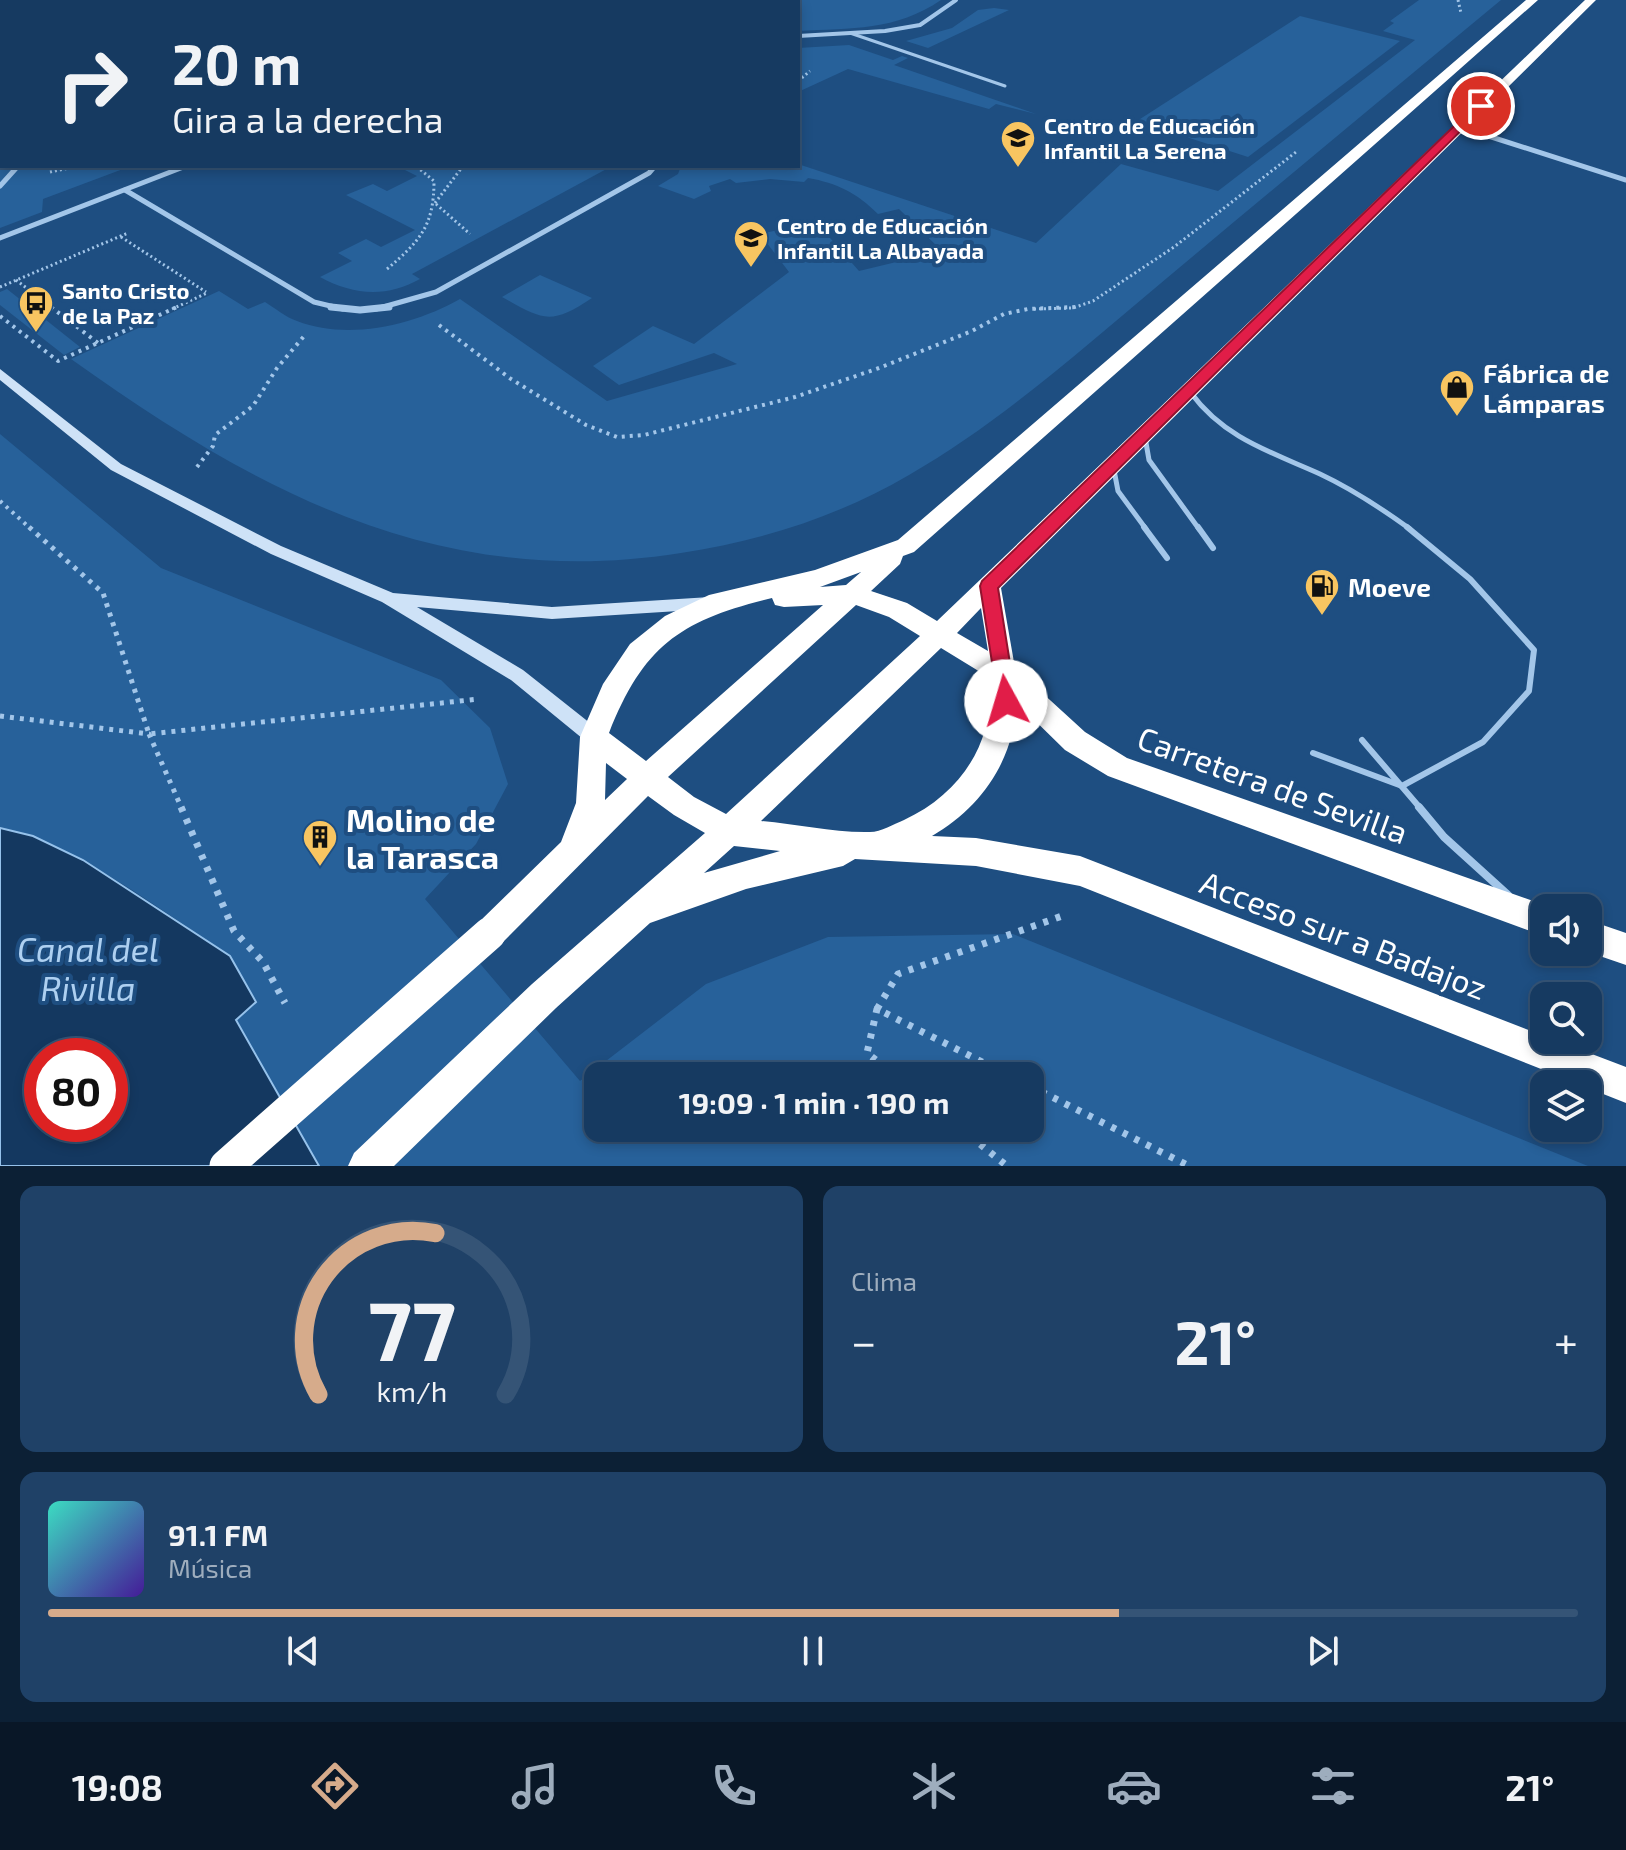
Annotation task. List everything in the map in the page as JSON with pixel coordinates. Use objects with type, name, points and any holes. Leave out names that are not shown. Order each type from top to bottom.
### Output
[{"type":"highway","points":[[226,1166],[489,934],[646,779],[906,546],[1533,0]]},
{"type":"highway","points":[[367,1166],[544,996],[729,831],[939,634],[1591,0]]},
{"type":"highway","points":[[572,854],[590,803],[594,737],[612,692],[639,651],[674,623],[718,602],[818,578],[906,546]]},
{"type":"highway","points":[[635,915],[698,889],[755,871],[811,857],[873,847],[929,822],[963,795],[989,764],[1006,701],[989,586]]},
{"type":"highway","points":[[718,602],[853,594]]},
{"type":"highway","name":"Carretera de Sevilla","points":[[853,594],[898,610],[1003,673],[1075,741],[1118,767],[1530,915]]},
{"type":"highway","points":[[594,737],[684,806],[729,831],[873,847],[976,852],[1080,871]]},
{"type":"highway","name":"Acceso sur a Badajoz","points":[[1080,871],[1626,1085]]},
{"type":"highway","points":[[1602,941],[1626,949]]},
{"type":"street","points":[[800,36],[920,25],[956,0]]},
{"type":"street","points":[[1459,127],[1626,180]]},
{"type":"street","points":[[0,186],[16,168]]},
{"type":"street","points":[[0,238],[181,168]]},
{"type":"street","points":[[125,190],[314,302],[337,311],[372,311],[409,303],[487,264],[653,168]]},
{"type":"street","points":[[0,373],[116,467],[276,550],[388,598],[517,675],[594,737]]},
{"type":"street","points":[[388,598],[552,613],[718,602]]},
{"type":"lane","points":[[850,33],[1005,86]]},
{"type":"lane","points":[[1190,390],[1201,411],[1223,431],[1338,483],[1390,514],[1438,549],[1510,618],[1534,650],[1529,691],[1483,742],[1402,786],[1313,753]]},
{"type":"lane","points":[[1144,434],[1149,460],[1213,548]]},
{"type":"lane","points":[[1113,465],[1118,491],[1167,558]]},
{"type":"lane","points":[[1362,740],[1444,837],[1530,911]]},
{"type":"path","points":[[1458,0],[1461,20]]},
{"type":"path","points":[[409,303],[511,379],[586,425],[617,437],[644,435],[809,392],[972,331],[1004,314],[1028,309],[1073,308],[1093,301],[1174,247],[1229,206],[1262,175],[1302,147]]},
{"type":"path","points":[[49,172],[74,168]]},
{"type":"path","points":[[179,500],[201,459],[213,446],[215,435],[253,406],[293,348],[310,330],[337,311],[420,238],[434,214],[435,203],[434,181],[418,168]]},
{"type":"path","points":[[435,203],[461,168]]},
{"type":"path","points":[[435,203],[479,243],[487,264]]},
{"type":"path","points":[[0,287],[133,231]]},
{"type":"path","points":[[0,316],[58,361],[207,293],[121,237]]},
{"type":"path","points":[[16,280],[98,343]]},
{"type":"path","points":[[0,501],[103,593],[149,734],[234,931],[263,962],[285,1003]]},
{"type":"path","points":[[0,716],[149,734],[476,701],[517,675]]},
{"type":"path","points":[[878,1062],[867,1053],[877,1009],[898,974],[1061,916],[1080,871]]},
{"type":"path","points":[[877,1009],[982,1062]]},
{"type":"path","points":[[1044,1093],[1189,1166]]},
{"type":"path","points":[[977,1142],[1007,1166]]},
{"type":"shaded area","points":[[800,0],[941,0],[907,18],[855,28],[800,31]]},
{"type":"shaded area","points":[[1419,0],[1501,0],[1074,356],[977,431],[909,475],[855,503],[799,525],[741,542],[681,553],[594,561],[511,558],[432,544],[357,521],[284,490],[212,452],[71,359],[219,291],[248,309],[265,302],[297,321],[338,330],[402,323],[460,299],[607,401],[737,364],[714,353],[619,385],[593,366],[653,326],[694,344],[789,272],[760,234],[816,222],[859,271],[942,251],[899,209],[878,214],[862,200],[837,186],[808,178],[804,182],[770,179],[736,183],[730,179],[709,186],[711,191],[694,199],[658,186],[678,174],[680,168],[800,168],[800,165],[1036,243],[1121,164],[1218,191],[1415,40],[1383,31],[1394,23],[1390,21]]},
{"type":"shaded area","points":[[978,10],[1009,10],[928,48],[906,41],[952,28]]},
{"type":"shaded area","points":[[1300,16],[1400,41],[1248,157],[1137,121]]},
{"type":"shaded area","points":[[849,45],[893,60],[902,56],[908,58],[894,65],[1036,114],[996,104],[989,109],[848,69],[800,91],[800,48]]},
{"type":"shaded area","points":[[0,168],[126,168],[43,199],[42,212],[0,228]]},
{"type":"shaded area","points":[[401,168],[608,168],[412,274],[420,279],[407,285],[382,291],[357,291],[320,277],[352,261],[338,253],[366,239],[381,247],[415,230],[346,195],[373,184],[387,191],[417,176]]},
{"type":"shaded area","points":[[540,275],[592,298],[566,313],[547,317],[527,311],[502,297]]},
{"type":"shaded area","points":[[7,289],[80,347],[64,355],[0,305],[0,292]]},
{"type":"shaded area","points":[[0,434],[161,568],[441,680],[490,728],[508,784],[476,844],[425,899],[580,1081],[584,1078],[584,1142],[1044,1142],[1044,1062],[605,1062],[706,984],[828,937],[1013,934],[1588,1166],[319,1166],[236,1019],[230,956],[120,882],[31,838],[0,828]]},
{"type":"water","name":"Canal del Rivilla","points":[[0,828],[33,836],[83,860],[230,956],[256,1002],[236,1020],[319,1166],[0,1166]]},
{"type":"place","name":"Centro de Educación Infantil La Serena","points":[[1018,169]]},
{"type":"place","name":"Centro de Educación Infantil La Albayada","points":[[751,269]]},
{"type":"place","name":"Santo Cristo de la Paz","points":[[36,334]]},
{"type":"place","name":"Fábrica de Lámparas","points":[[1457,418]]},
{"type":"place","name":"Moeve","points":[[1322,617]]},
{"type":"place","name":"Molino de la Tarasca","points":[[320,868]]},
{"type":"route","points":[[1006,701],[989,586],[1481,106]]}]
